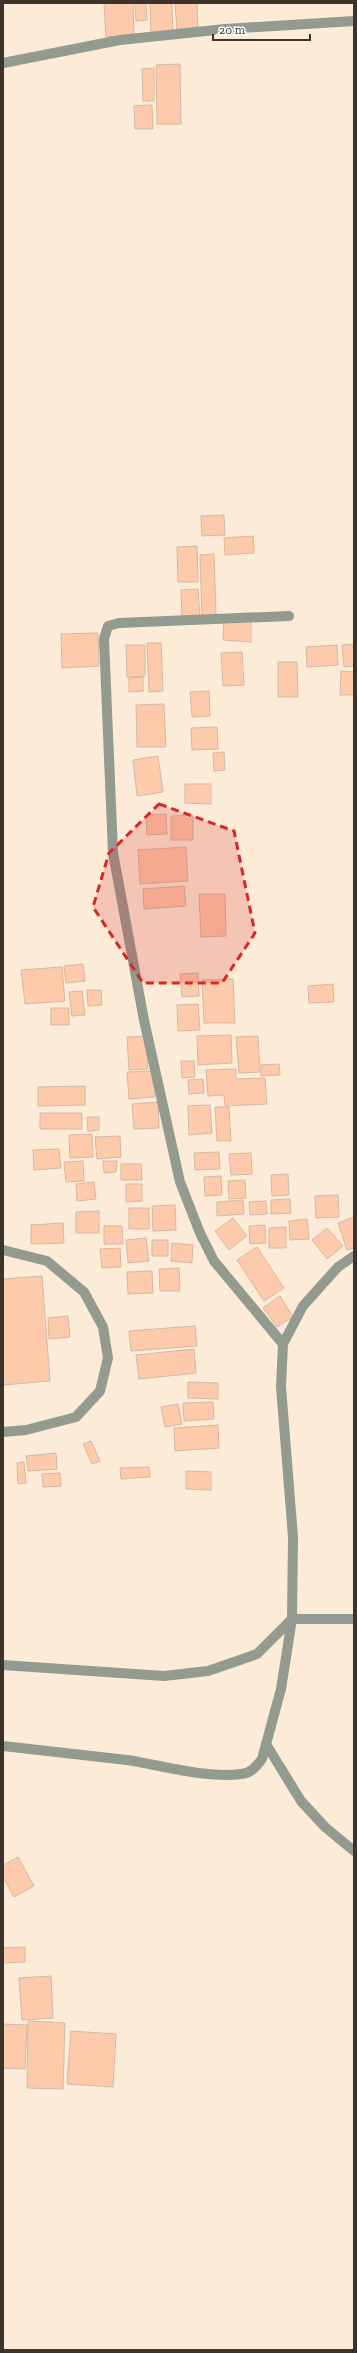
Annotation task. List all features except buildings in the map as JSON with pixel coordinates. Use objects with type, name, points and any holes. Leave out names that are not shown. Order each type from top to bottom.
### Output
[{"type":"street","points":[[3,64],[120,40],[225,29],[354,21]]},
{"type":"street","points":[[283,1344],[214,1261],[200,1233],[180,1182],[144,1020],[113,852],[104,639],[108,626],[119,623],[289,616]]},
{"type":"street","points":[[3,1250],[47,1261],[84,1292],[103,1327],[108,1358],[100,1391],[76,1416],[26,1430],[3,1432]]},
{"type":"street","points":[[3,1746],[232,1775],[251,1772],[262,1759],[281,1689],[292,1619],[293,1537],[281,1388],[283,1344],[303,1306],[338,1267],[354,1256]]},
{"type":"street","points":[[3,1665],[164,1676],[208,1671],[257,1654],[292,1619],[354,1619]]},
{"type":"street","points":[[266,1744],[301,1801],[325,1826],[354,1851]]},
{"type":"highlighted area","points":[[159,804],[234,831],[255,933],[222,983],[143,983],[93,907],[109,853]]}]
